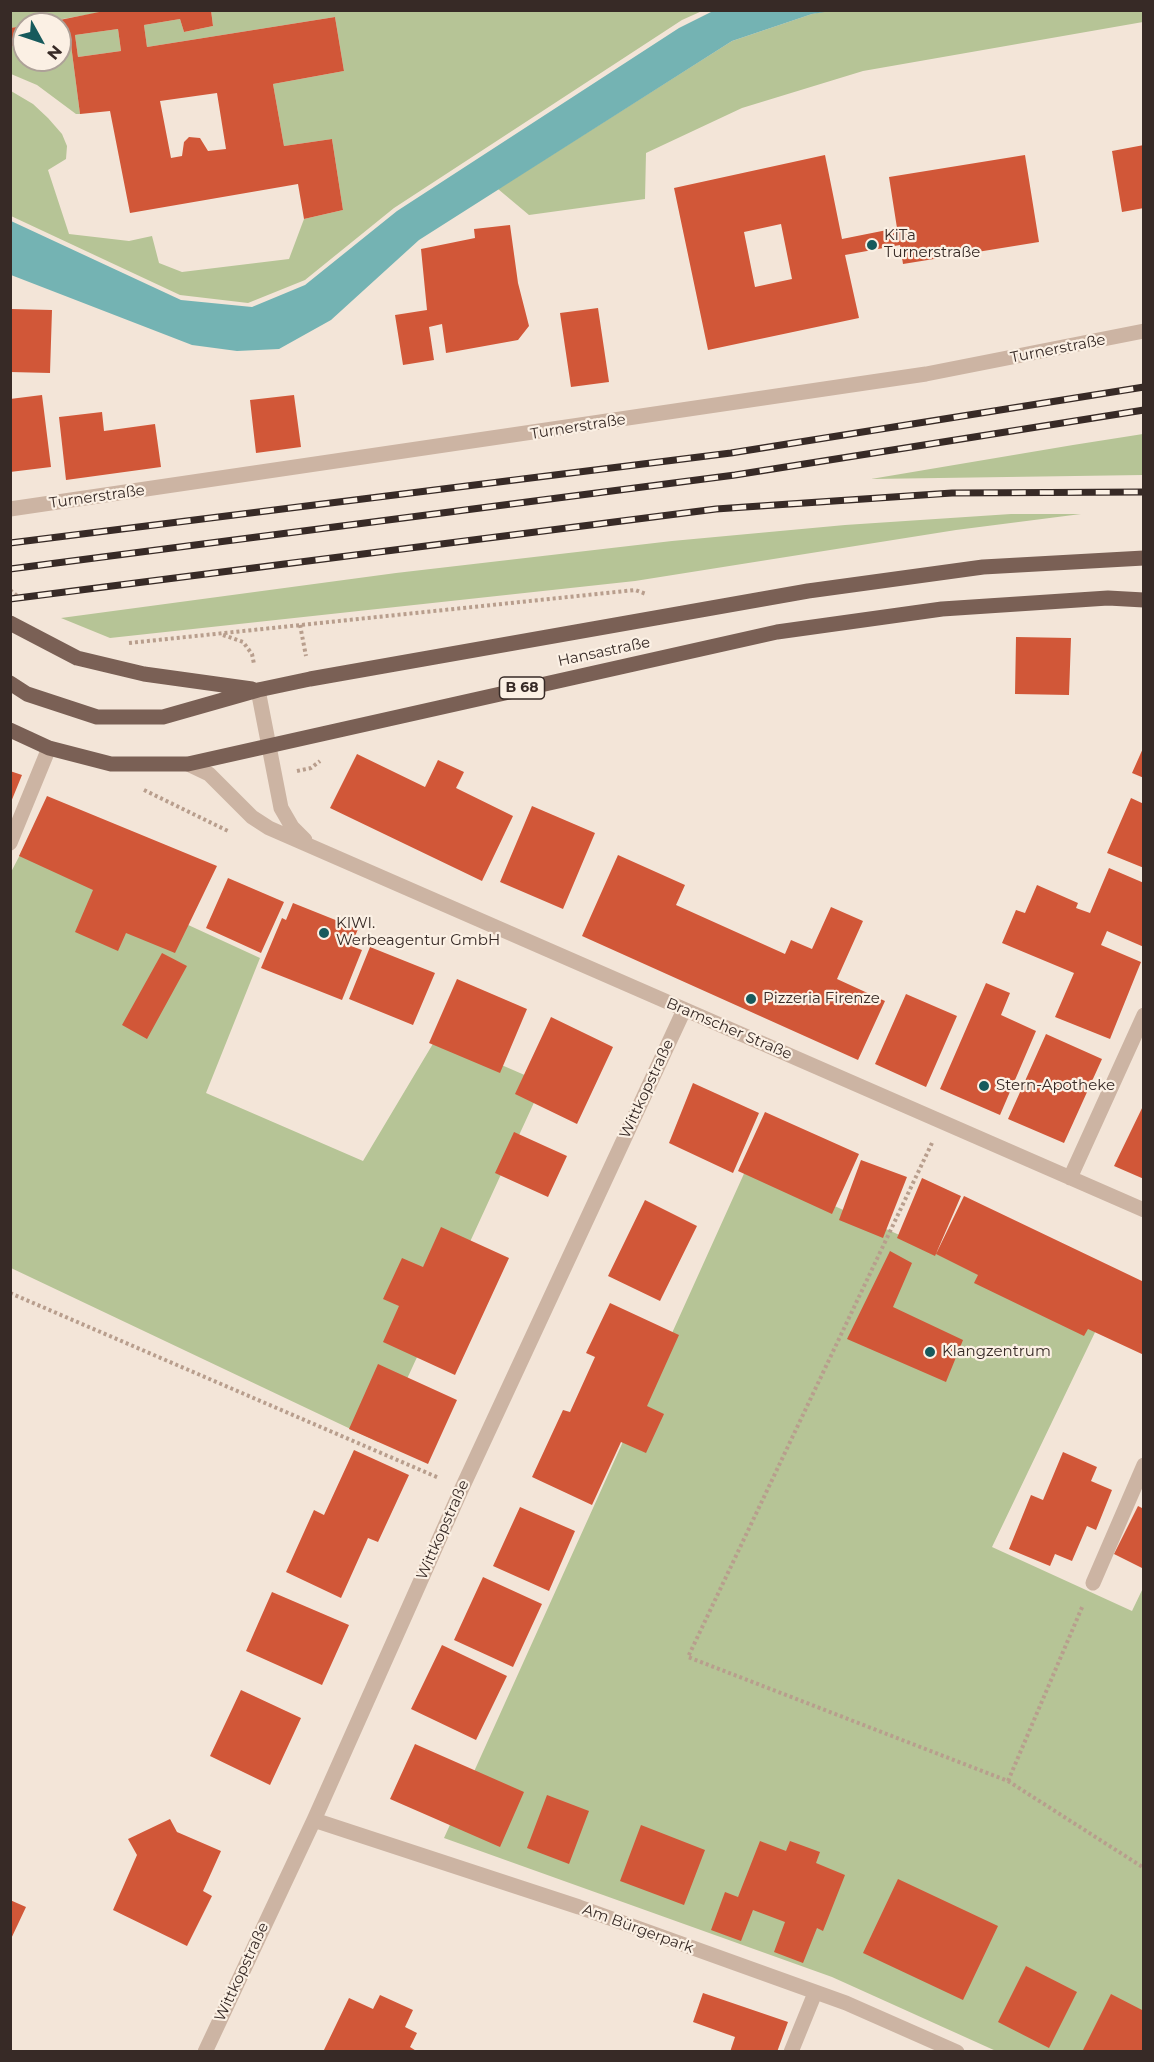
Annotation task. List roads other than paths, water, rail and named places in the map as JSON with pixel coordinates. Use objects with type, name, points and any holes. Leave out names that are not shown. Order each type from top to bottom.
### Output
[{"type":"main road","name":"Hansastraße","points":[[10,683],[27,694],[97,717],[163,717],[258,690],[808,591],[983,567],[1143,558]]},
{"type":"main road","name":"Hansastraße","points":[[10,730],[49,748],[111,764],[188,764],[777,632],[942,609],[1108,598],[1143,600]]},
{"type":"main road","name":"Hansastraße","points":[[10,622],[77,658],[144,674],[258,690]]},
{"type":"street","name":"Turnerstraße","points":[[10,509],[305,468],[926,374],[1143,331]]},
{"type":"street","name":"Bramscher Straße","points":[[258,690],[281,808],[292,827],[314,848]]},
{"type":"street","points":[[10,843],[49,748]]},
{"type":"street","name":"Bramscher Straße","points":[[188,764],[209,774],[252,818],[314,848],[1143,1210]]},
{"type":"street","name":"Wittkopstraße","points":[[205,2052],[314,1820],[462,1488],[684,1010]]},
{"type":"street","points":[[1070,1178],[1143,1015]]},
{"type":"street","points":[[1093,1583],[1143,1466]]},
{"type":"street","name":"Am Bürgerpark","points":[[314,1820],[579,1907],[846,2003],[957,2052]]},
{"type":"street","points":[[791,2052],[815,1993]]},
{"type":"water","points":[[715,10],[831,11],[812,14],[732,41],[419,240],[331,320],[279,349],[237,351],[192,345],[11,275],[11,221],[181,300],[252,307],[305,285],[397,211],[679,28]]},
{"type":"railway","points":[[10,543],[731,453],[1144,387]]},
{"type":"railway","points":[[10,569],[735,475],[1144,410]]},
{"type":"railway","points":[[10,599],[716,509],[952,493],[1144,492]]},
{"type":"place","name":"KiTa Turnerstraße","points":[[872,245]]},
{"type":"place","name":"KIWI. Werbeagentur GmbH","points":[[324,933]]},
{"type":"place","name":"Pizzeria Firenze","points":[[751,999]]},
{"type":"place","name":"Stern-Apotheke","points":[[984,1086]]},
{"type":"place","name":"Klangzentrum","points":[[930,1352]]}]
